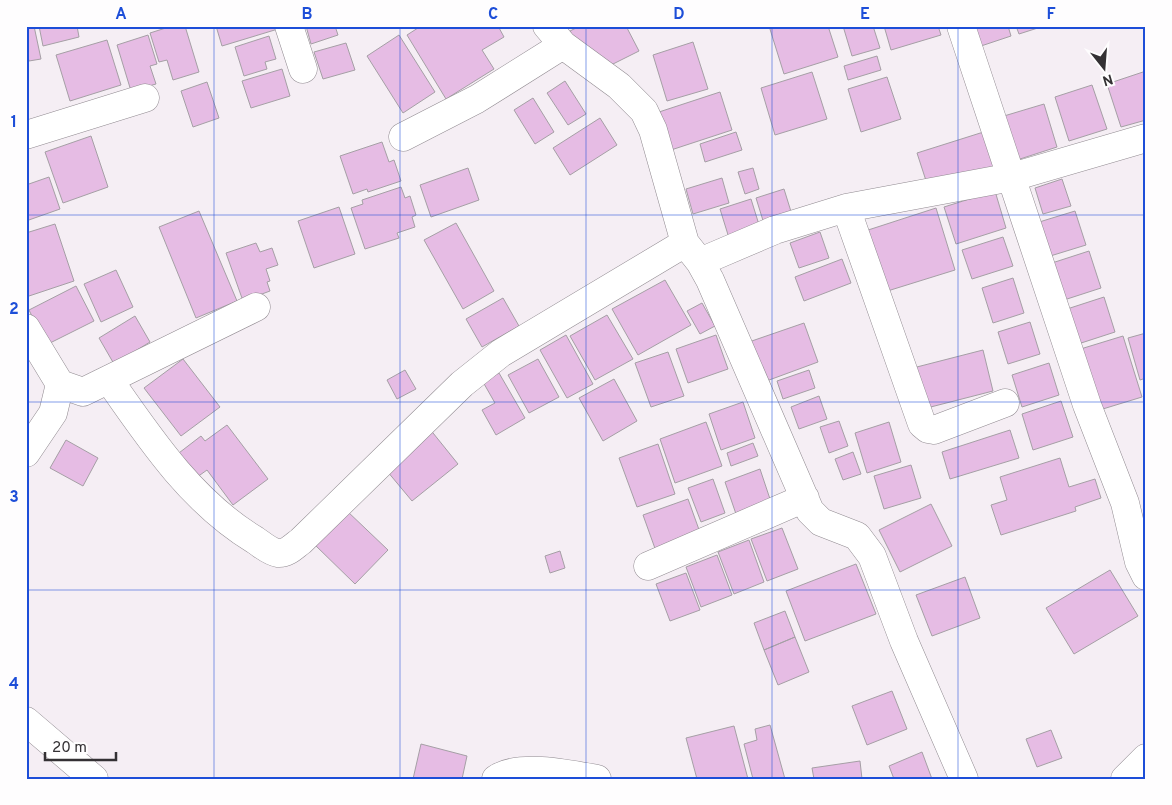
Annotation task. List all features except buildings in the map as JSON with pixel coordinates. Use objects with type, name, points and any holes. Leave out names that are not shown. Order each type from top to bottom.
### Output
[{"type":"street","points":[[289,26],[303,69]]},
{"type":"street","points":[[961,26],[1087,405],[1125,503],[1138,562],[1146,576]]},
{"type":"street","points":[[403,137],[477,99],[555,36],[619,86],[644,111],[653,130],[692,253],[710,280],[804,498],[815,517],[821,522],[857,536],[872,556],[904,641],[964,779]]},
{"type":"street","points":[[26,135],[145,98]]},
{"type":"street","points":[[109,380],[169,464],[219,514],[237,529],[274,552],[285,552],[301,541],[462,384],[501,353],[692,253],[846,208],[1012,177],[1146,138]]},
{"type":"street","points":[[846,208],[922,424],[928,429],[934,430],[1005,403]]},
{"type":"street","points":[[26,328],[60,384],[83,392],[256,307]]},
{"type":"street","points":[[26,454],[53,413],[60,384]]},
{"type":"street","points":[[648,566],[804,498]]},
{"type":"street","points":[[26,721],[94,779]]},
{"type":"street","points":[[1125,779],[1146,758]]},
{"type":"street","points":[[496,779],[503,774],[525,771],[597,779]]}]
